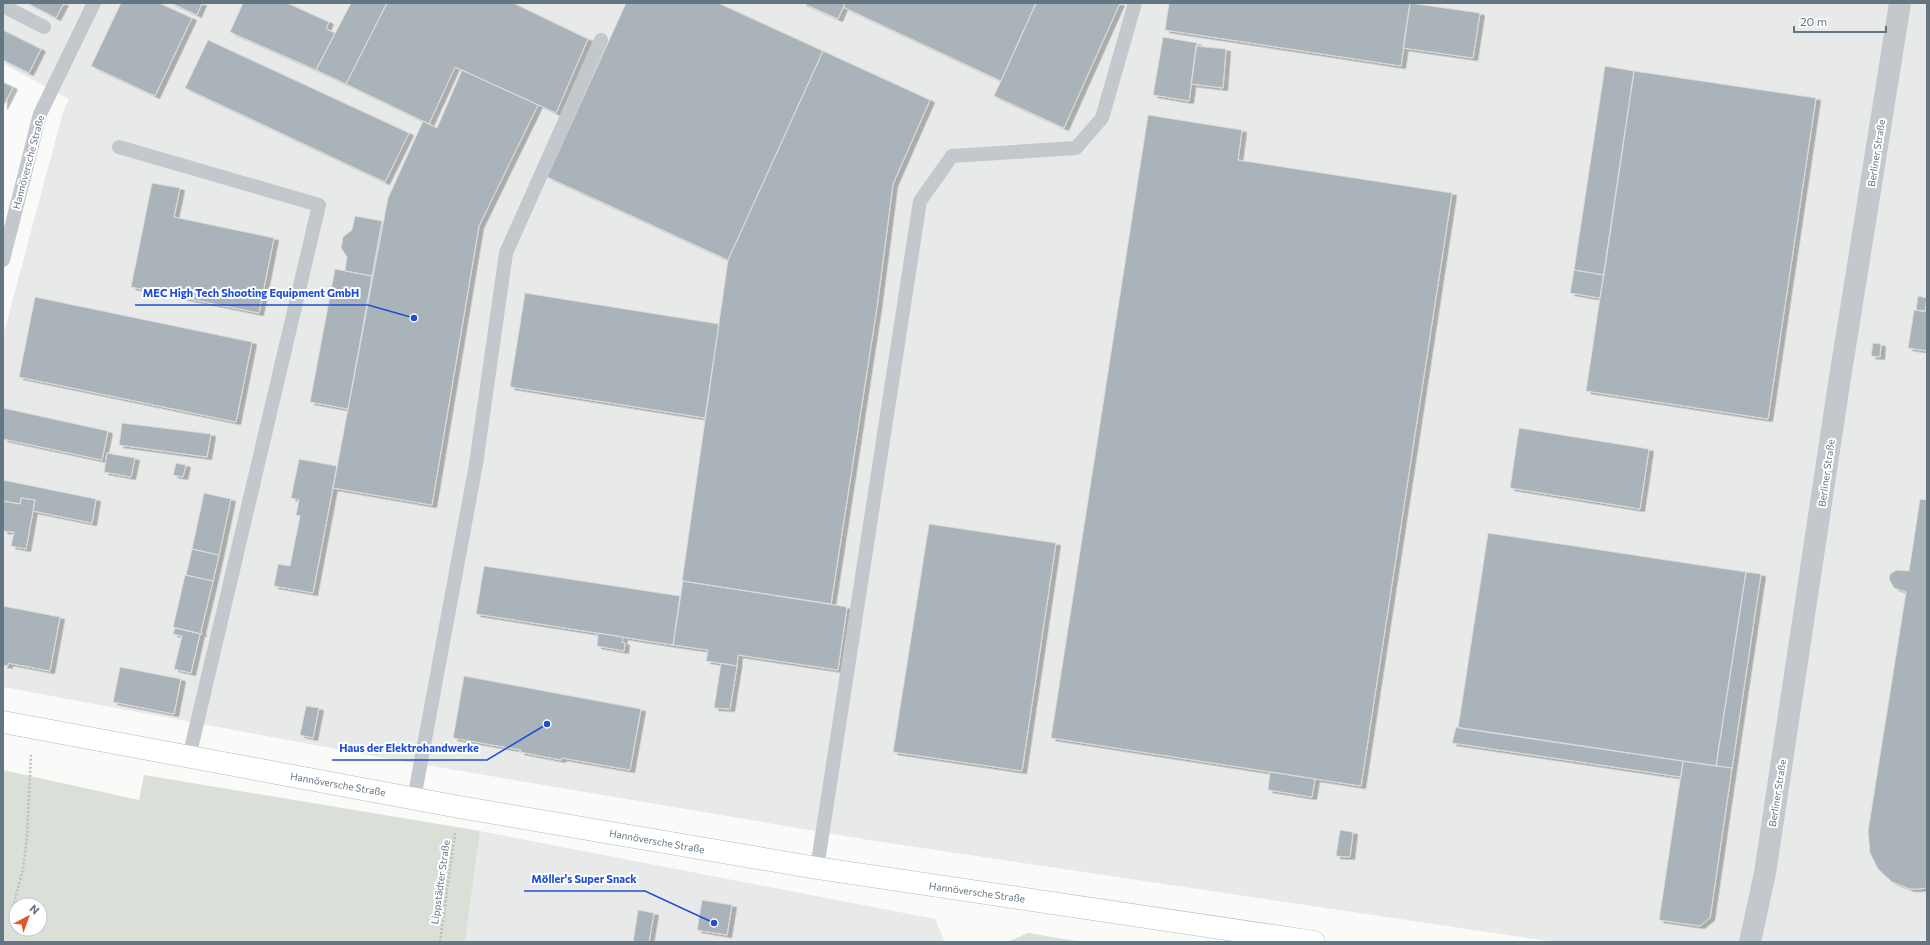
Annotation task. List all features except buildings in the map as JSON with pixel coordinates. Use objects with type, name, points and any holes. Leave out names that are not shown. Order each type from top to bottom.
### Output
[{"type":"main road","name":"Hannöversche Straße","points":[[3,722],[414,798],[817,868],[1314,942]]},
{"type":"street","name":"Berliner Straße","points":[[1750,942],[1765,873],[1843,360],[1900,3]]},
{"type":"lane","name":"Hannöversche Straße","points":[[3,260],[40,114],[94,3]]},
{"type":"lane","points":[[817,868],[920,201],[952,156],[1076,148],[1102,118],[1135,3]]},
{"type":"lane","points":[[3,6],[44,27]]},
{"type":"lane","points":[[414,798],[476,464],[506,253],[601,40]]},
{"type":"lane","points":[[119,147],[319,205],[189,757]]},
{"type":"path","points":[[16,897],[24,863],[31,754]]},
{"type":"path","name":"Lippstädter Straße","points":[[440,942],[455,832]]},
{"type":"shaded area","points":[[3,3],[1927,3],[1927,942],[1554,942],[869,840],[390,759],[3,687],[3,336],[63,112],[69,99],[3,64]]},
{"type":"shaded area","points":[[3,770],[139,800],[144,775],[480,831],[465,942],[3,942]]},
{"type":"shaded area","points":[[480,831],[935,919],[945,942],[465,942]]},
{"type":"shaded area","points":[[1028,933],[1082,942],[1007,942]]},
{"type":"place","name":"MEC High Tech Shooting Equipment GmbH","points":[[414,318]]},
{"type":"place","name":"Haus der Elektrohandwerke","points":[[547,724]]},
{"type":"place","name":"Möller's Super Snack","points":[[714,923]]}]
